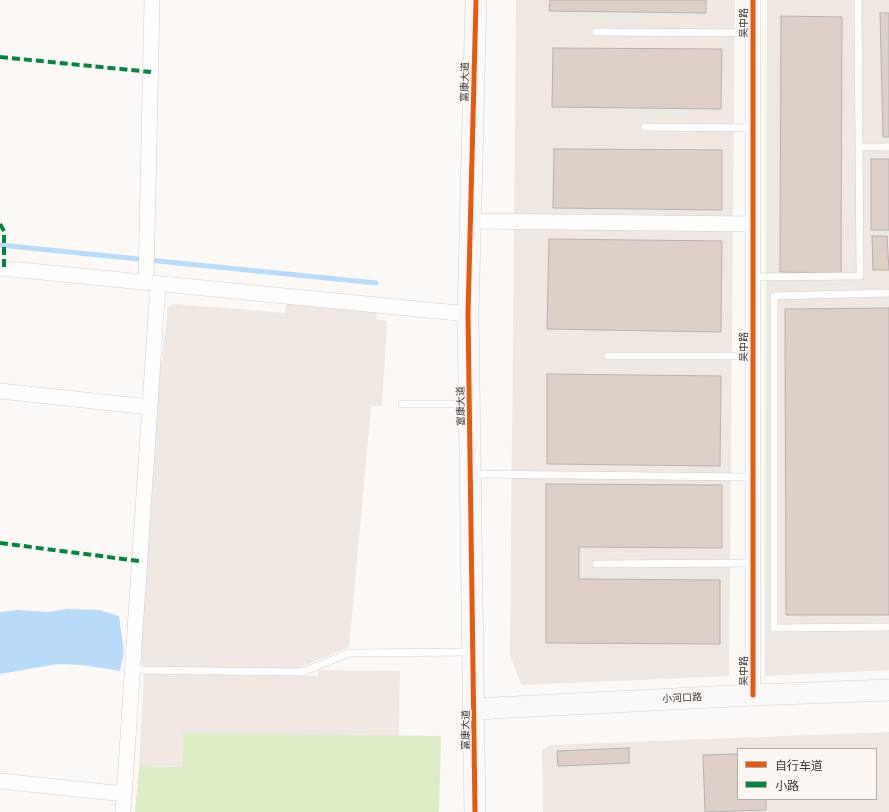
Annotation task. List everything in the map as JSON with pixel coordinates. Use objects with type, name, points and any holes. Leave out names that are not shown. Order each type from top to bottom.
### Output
[{"type":"street","points":[[123,812],[149,407],[152,283],[147,260],[152,0]]},
{"type":"street","name":"富康大道","points":[[475,812],[474,652],[468,314],[476,0]]},
{"type":"street","name":"吴中路","points":[[753,0],[753,695]]},
{"type":"street","points":[[471,221],[753,224]]},
{"type":"street","points":[[0,268],[468,314]]},
{"type":"street","points":[[0,391],[149,407]]},
{"type":"street","name":"小河口路","points":[[474,709],[753,695],[889,690]]},
{"type":"street","points":[[0,781],[124,794]]},
{"type":"lane","points":[[753,277],[860,276],[858,0]]},
{"type":"lane","points":[[596,32],[753,33]]},
{"type":"lane","points":[[645,127],[753,128]]},
{"type":"lane","points":[[859,147],[889,147]]},
{"type":"lane","points":[[889,293],[774,296],[774,628],[889,627]]},
{"type":"lane","points":[[608,356],[753,356]]},
{"type":"lane","points":[[402,404],[470,404]]},
{"type":"lane","points":[[471,474],[753,477]]},
{"type":"lane","points":[[596,564],[753,563]]},
{"type":"lane","points":[[132,670],[298,672],[305,671],[350,653],[474,652]]},
{"type":"shaded area","points":[[516,0],[735,0],[729,676],[522,685],[510,656]]},
{"type":"shaded area","points":[[767,0],[889,0],[889,670],[765,676]]},
{"type":"shaded area","points":[[287,301],[377,310],[376,319],[387,321],[382,406],[371,406],[349,647],[299,668],[148,669],[140,660],[156,404],[168,308],[174,304],[285,313]]},
{"type":"shaded area","points":[[318,670],[400,671],[399,736],[183,733],[182,767],[139,766],[144,674],[318,676]]},
{"type":"shaded area","points":[[889,732],[889,812],[543,812],[542,750],[550,745]]},
{"type":"green space","points":[[183,733],[441,736],[439,812],[135,812],[139,766],[182,767]]},
{"type":"water","points":[[68,609],[99,610],[119,616],[124,652],[120,671],[82,665],[58,664],[0,674],[0,612],[18,610],[48,612]]},
{"type":"building","points":[[550,0],[706,0],[706,13],[549,11]]},
{"type":"building","points":[[880,13],[889,13],[889,137],[883,137]]},
{"type":"building","points":[[781,16],[842,17],[841,273],[780,272]]},
{"type":"building","points":[[553,48],[722,49],[721,109],[552,107]]},
{"type":"building","points":[[554,149],[722,150],[722,210],[553,208]]},
{"type":"building","points":[[871,159],[889,159],[889,230],[871,230]]},
{"type":"building","points":[[872,236],[887,236],[889,270],[873,270]]},
{"type":"building","points":[[549,239],[722,241],[721,332],[547,329]]},
{"type":"building","points":[[889,308],[889,615],[786,615],[785,309]]},
{"type":"building","points":[[547,374],[721,376],[720,466],[547,464]]},
{"type":"building","points":[[546,484],[722,485],[722,548],[579,547],[579,579],[720,580],[720,644],[546,643]]},
{"type":"building","points":[[629,748],[629,763],[558,766],[557,751]]},
{"type":"building","points":[[737,754],[737,800],[766,800],[766,810],[705,812],[703,755]]},
{"type":"waterway","points":[[0,245],[376,283]]},
{"type":"marked path","points":[[0,57],[151,72]]},
{"type":"marked path","points":[[0,224],[4,231],[4,268]]},
{"type":"marked path","points":[[0,543],[139,561]]},
{"type":"cycle path","points":[[475,812],[468,314],[476,0]]},
{"type":"cycle path","points":[[753,0],[753,695]]}]
